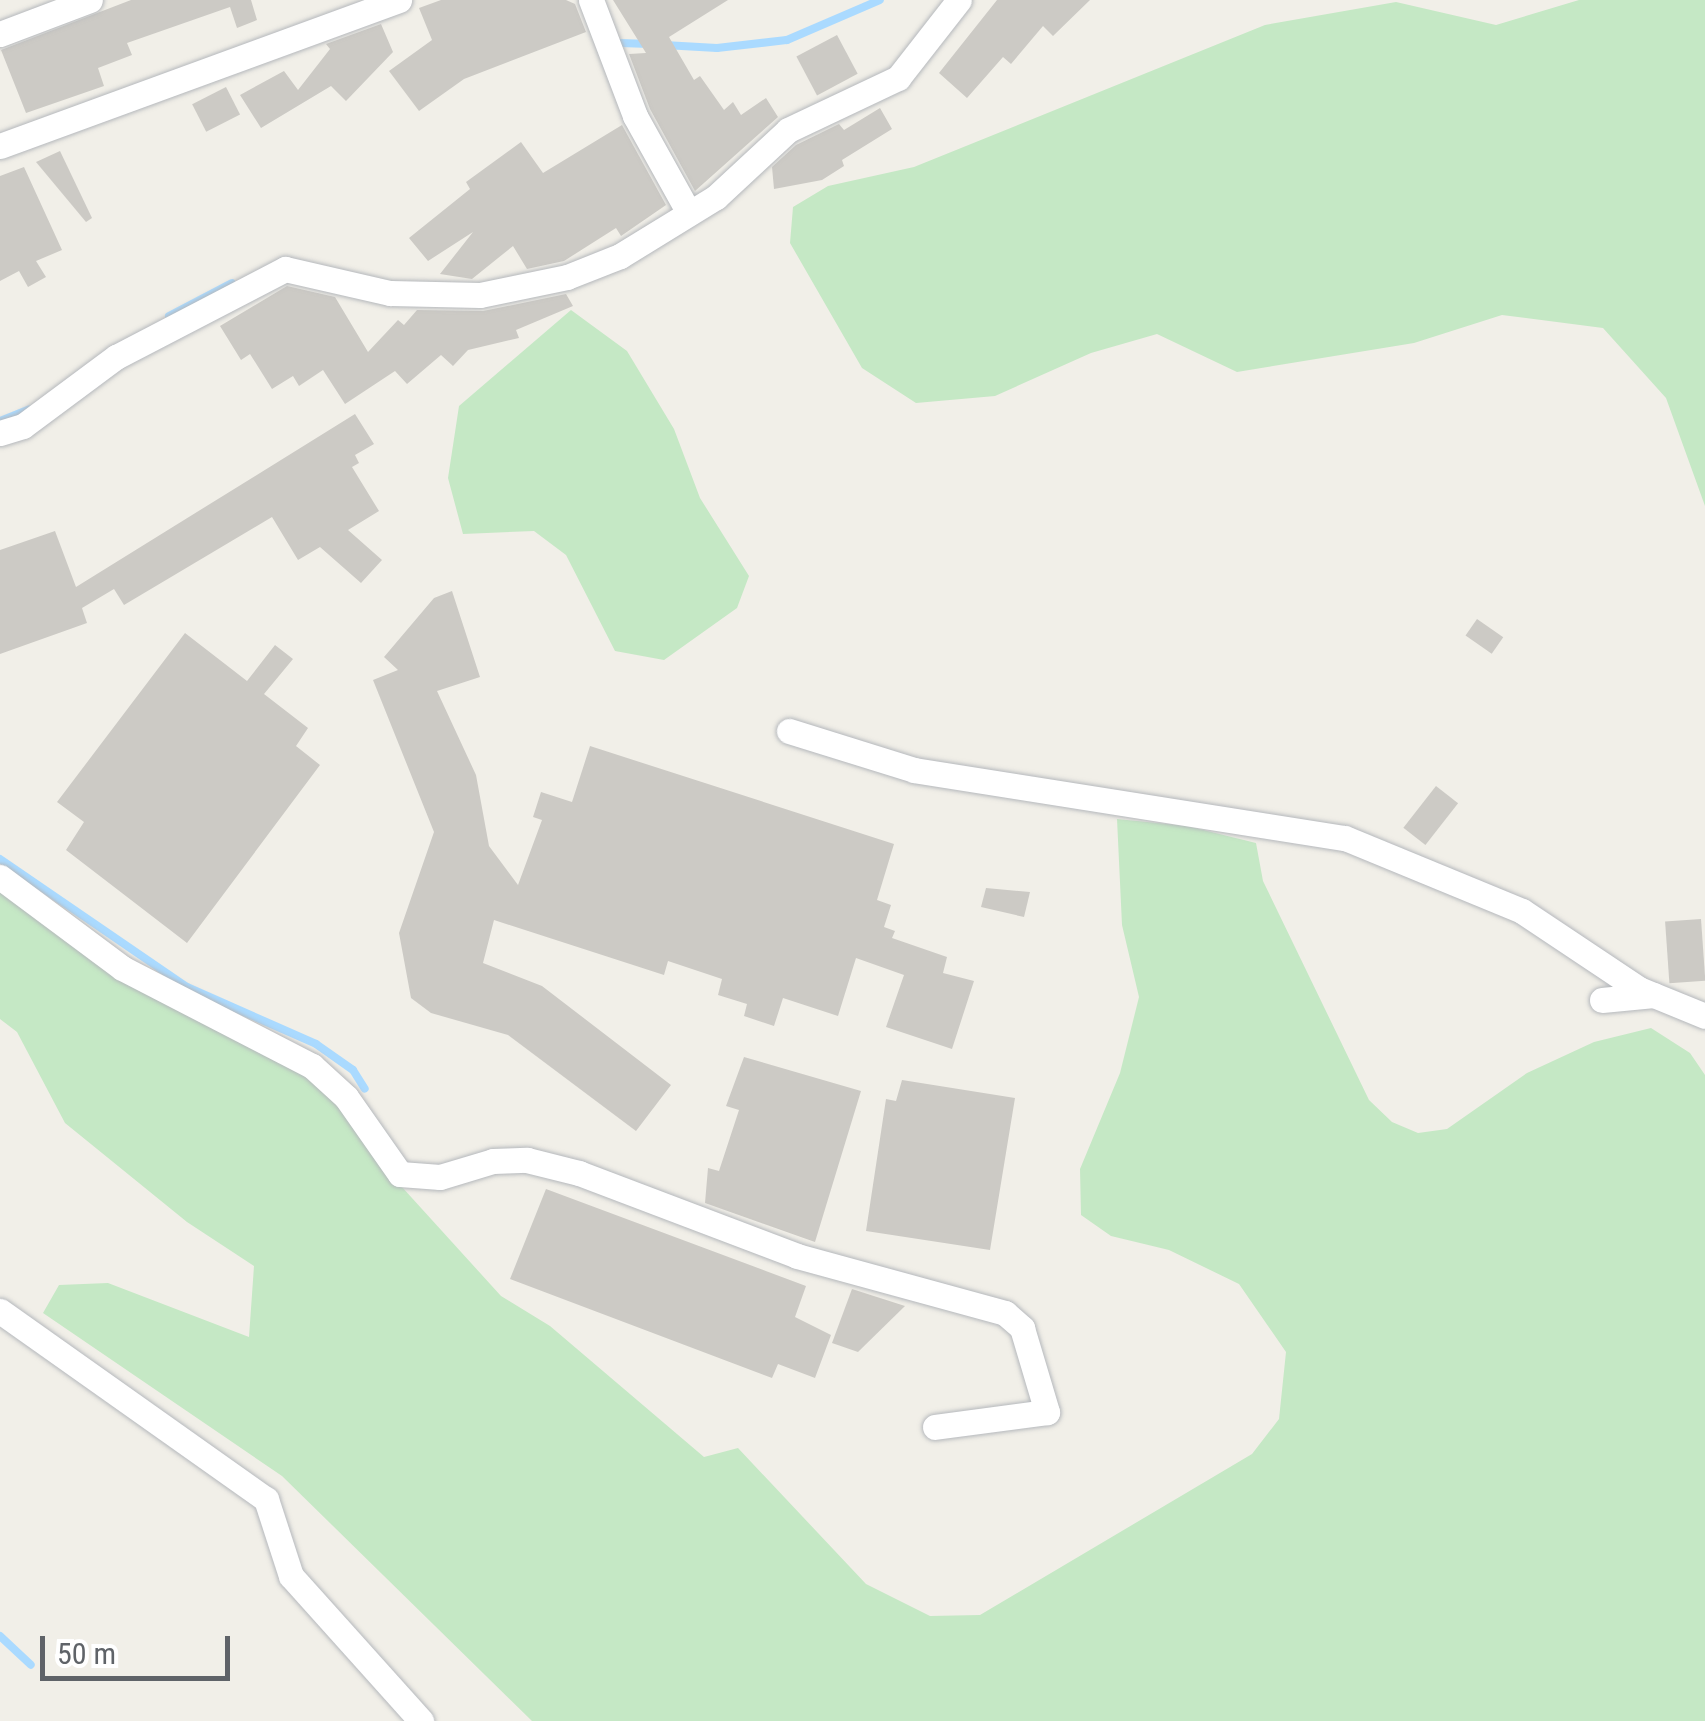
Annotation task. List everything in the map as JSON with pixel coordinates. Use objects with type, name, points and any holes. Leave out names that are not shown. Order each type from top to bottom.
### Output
[{"type":"street","points":[[0,34],[90,0]]},
{"type":"street","points":[[0,146],[399,0]]},
{"type":"street","points":[[591,0],[634,116],[689,213]]},
{"type":"street","points":[[0,433],[22,426],[116,357],[272,273],[308,272],[418,297],[480,295],[566,278],[620,256],[689,213],[788,130],[898,78],[959,0]]},
{"type":"street","points":[[789,731],[914,770],[1345,838],[1522,911],[1654,995],[1705,1016]]},
{"type":"street","points":[[0,877],[154,987],[312,1066],[346,1097],[400,1174],[440,1177],[492,1161],[526,1160],[579,1173],[797,1256],[1004,1313],[1022,1328],[1046,1412],[936,1427]]},
{"type":"street","points":[[1602,1000],[1654,995]]},
{"type":"street","points":[[0,1310],[266,1499],[291,1576],[421,1721]]},
{"type":"green space","points":[[1579,0],[1705,0],[1705,506],[1666,398],[1603,328],[1502,315],[1414,343],[1237,372],[1157,334],[1091,353],[995,396],[916,403],[862,368],[790,243],[793,207],[828,186],[914,167],[1265,25],[1396,2],[1496,25]]},
{"type":"green space","points":[[571,310],[627,351],[674,429],[700,498],[749,576],[737,608],[664,660],[615,651],[566,555],[534,531],[463,534],[448,478],[459,406]]},
{"type":"green space","points":[[1117,819],[1187,826],[1256,843],[1263,881],[1369,1100],[1392,1122],[1418,1133],[1447,1129],[1527,1073],[1594,1042],[1651,1028],[1690,1053],[1705,1075],[1705,1721],[532,1721],[282,1476],[43,1313],[59,1285],[108,1283],[249,1337],[254,1266],[187,1222],[65,1123],[17,1032],[0,1019],[0,885],[317,1076],[382,1165],[501,1296],[550,1326],[704,1457],[738,1448],[866,1584],[930,1616],[980,1615],[1252,1454],[1279,1419],[1286,1352],[1239,1284],[1169,1250],[1111,1236],[1081,1215],[1080,1169],[1120,1073],[1139,997],[1122,925]]},
{"type":"building","points":[[131,0],[251,0],[257,20],[237,28],[230,7],[127,43],[132,55],[98,68],[104,86],[26,113],[1,50]]},
{"type":"building","points":[[441,0],[566,0],[575,4],[586,32],[464,79],[419,111],[389,71],[432,40],[419,8]]},
{"type":"building","points":[[613,0],[728,0],[669,37],[694,80],[700,76],[724,110],[733,102],[741,115],[766,98],[778,117],[695,191],[650,109],[629,54],[646,53]]},
{"type":"building","points":[[997,0],[1090,0],[1053,36],[1043,26],[1011,64],[1003,57],[967,98],[939,73]]},
{"type":"building","points":[[381,24],[393,52],[346,101],[331,86],[261,128],[240,95],[284,71],[298,90],[330,49],[326,44]]},
{"type":"building","points":[[837,35],[858,74],[817,95],[796,57]]},
{"type":"building","points":[[226,87],[240,115],[206,132],[192,104]]},
{"type":"building","points":[[880,108],[892,129],[842,160],[844,166],[822,180],[774,189],[772,167],[796,145],[839,124],[844,130]]},
{"type":"building","points":[[622,125],[666,205],[621,236],[616,228],[564,261],[527,269],[513,246],[472,279],[440,274],[473,232],[428,261],[409,238],[470,189],[466,182],[521,142],[543,173]]},
{"type":"building","points":[[60,151],[92,218],[86,222],[36,162]]},
{"type":"building","points":[[24,167],[62,250],[36,261],[46,277],[28,287],[19,271],[0,281],[0,176]]},
{"type":"building","points":[[287,286],[335,297],[368,352],[398,320],[404,325],[417,310],[483,311],[566,294],[573,306],[516,330],[519,338],[468,350],[453,366],[441,355],[407,384],[395,371],[345,404],[323,370],[299,386],[293,376],[272,389],[250,354],[241,360],[220,326]]},
{"type":"building","points":[[355,414],[374,444],[355,455],[359,463],[352,467],[379,511],[348,530],[382,560],[361,583],[320,547],[298,560],[272,517],[124,605],[114,589],[82,608],[87,623],[0,654],[0,550],[55,531],[76,587]]},
{"type":"building","points":[[452,591],[480,677],[437,691],[476,775],[489,846],[518,885],[542,820],[533,817],[541,792],[572,802],[590,746],[894,844],[877,900],[891,905],[884,927],[895,931],[892,938],[947,957],[943,973],[974,981],[952,1049],[886,1027],[904,975],[856,958],[838,1016],[783,998],[774,1026],[744,1016],[747,1004],[718,995],[722,979],[668,961],[664,975],[494,920],[483,963],[542,986],[671,1085],[636,1131],[508,1035],[431,1013],[411,998],[399,933],[434,832],[373,680],[398,670],[384,657],[434,598]]},
{"type":"building","points":[[1477,619],[1503,637],[1492,654],[1466,635]]},
{"type":"building","points":[[185,633],[247,681],[275,645],[293,659],[264,694],[308,728],[296,746],[320,765],[187,943],[66,850],[84,822],[57,802]]},
{"type":"building","points":[[1436,786],[1458,803],[1425,845],[1403,828]]},
{"type":"building","points":[[986,888],[1030,892],[1024,917],[981,907]]},
{"type":"building","points":[[1701,919],[1705,981],[1669,983],[1665,922]]},
{"type":"building","points":[[744,1057],[861,1091],[815,1242],[705,1203],[708,1168],[719,1171],[739,1110],[726,1106]]},
{"type":"building","points":[[902,1080],[1015,1098],[990,1250],[866,1231],[886,1099],[896,1101]]},
{"type":"building","points":[[546,1189],[806,1286],[795,1317],[831,1335],[815,1378],[778,1364],[772,1378],[510,1279]]},
{"type":"building","points":[[852,1289],[905,1306],[858,1352],[832,1343]]},
{"type":"waterway","points":[[664,45],[717,48],[787,40],[880,0]]},
{"type":"waterway","points":[[620,43],[650,44]]},
{"type":"waterway","points":[[169,316],[232,283]]},
{"type":"waterway","points":[[0,421],[29,409]]},
{"type":"waterway","points":[[0,859],[187,987],[316,1044],[353,1070],[365,1089]]},
{"type":"waterway","points":[[0,1636],[31,1665]]}]
